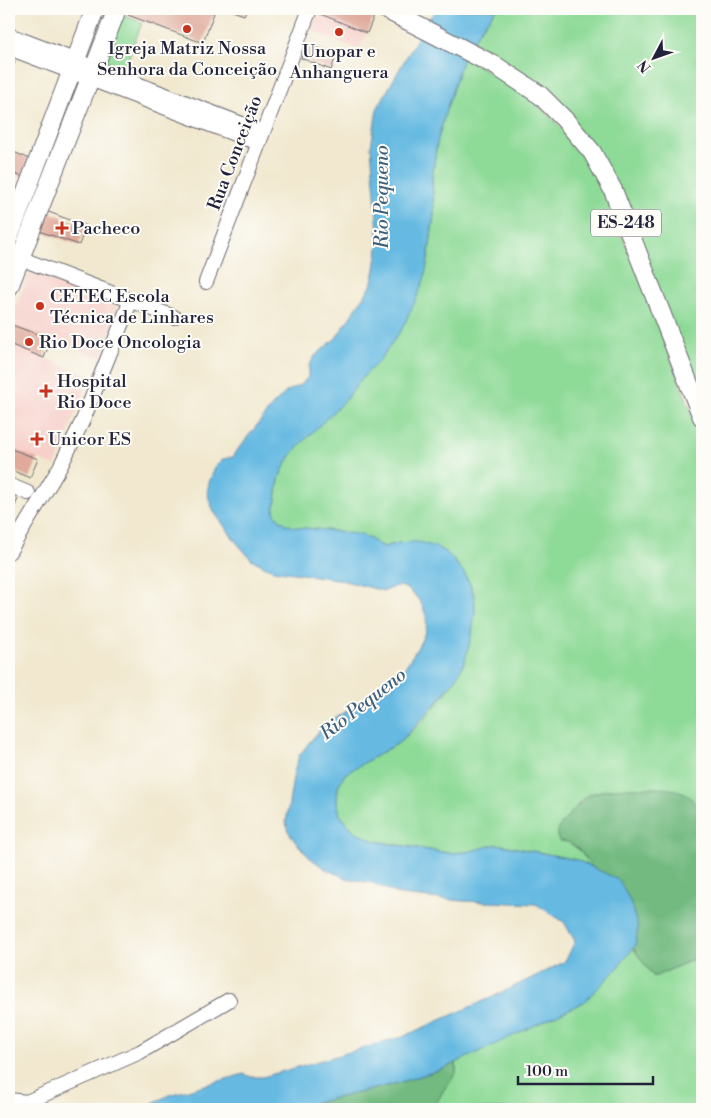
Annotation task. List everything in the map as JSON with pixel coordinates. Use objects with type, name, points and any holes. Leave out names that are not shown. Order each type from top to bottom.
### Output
[{"type":"main road","points":[[9,237],[95,9]]},
{"type":"main road","points":[[9,287],[14,256],[92,73],[116,9]]},
{"type":"main road","name":"ES-248","points":[[389,10],[496,66],[540,95],[566,120],[592,152],[613,190],[702,417]]},
{"type":"street","name":"Rua Conceição","points":[[206,282],[310,9]]},
{"type":"street","points":[[9,35],[74,66],[261,137]]},
{"type":"street","points":[[9,48],[74,66]]},
{"type":"street","points":[[14,256],[174,317]]},
{"type":"street","points":[[9,552],[60,467],[79,428],[131,300]]},
{"type":"street","points":[[9,485],[28,493]]},
{"type":"street","points":[[9,1100],[27,1102],[140,1052],[229,1000]]},
{"type":"shaded area","name":"Unopar e Anhanguera","points":[[318,13],[367,33],[359,50],[311,30]]},
{"type":"shaded area","points":[[29,272],[119,307],[100,358],[9,324]]},
{"type":"shaded area","name":"Hospital Rio Doce","points":[[9,344],[90,376],[55,466],[9,448]]},
{"type":"green space","points":[[496,9],[702,9],[702,408],[634,229],[550,94],[528,76],[472,41]]},
{"type":"green space","points":[[123,15],[142,23],[123,72],[104,65]]},
{"type":"green space","points":[[463,57],[502,79],[541,107],[566,132],[589,164],[602,187],[644,289],[702,440],[702,817],[689,797],[679,792],[647,789],[613,789],[587,796],[578,803],[572,819],[568,842],[582,853],[592,867],[577,860],[497,844],[467,852],[448,853],[375,841],[354,831],[340,815],[337,801],[338,786],[345,774],[394,746],[405,737],[429,714],[443,697],[460,671],[468,649],[474,624],[475,600],[473,591],[461,570],[445,551],[398,543],[385,547],[361,535],[294,527],[278,518],[274,512],[279,479],[293,452],[347,398],[364,376],[379,361],[428,260],[434,214],[432,177],[437,143]]},
{"type":"green space","points":[[626,788],[657,788],[681,791],[696,804],[702,817],[702,954],[656,976],[653,976],[633,948],[592,867],[576,847],[568,842],[559,841],[558,837],[560,826],[587,796],[601,791]]},
{"type":"green space","points":[[633,948],[653,976],[702,954],[702,1109],[433,1109],[455,1075],[456,1063]]},
{"type":"green space","points":[[456,1063],[455,1075],[433,1109],[289,1109],[391,1085]]},
{"type":"water","name":"Rio Pequeno","points":[[438,9],[496,9],[463,57],[437,143],[432,177],[434,214],[424,280],[402,329],[379,361],[364,376],[347,398],[293,452],[279,479],[274,512],[286,524],[294,527],[361,535],[385,547],[398,543],[419,542],[445,551],[464,573],[474,597],[475,611],[472,633],[465,661],[456,679],[400,742],[345,774],[338,786],[337,801],[340,815],[354,831],[375,841],[448,853],[467,852],[497,844],[577,860],[619,880],[630,901],[638,928],[635,946],[616,970],[584,1002],[443,1069],[391,1085],[289,1109],[139,1109],[170,1095],[244,1074],[251,1077],[263,1077],[402,1037],[495,996],[564,962],[575,941],[564,922],[536,904],[463,901],[400,895],[373,883],[346,878],[324,868],[309,857],[295,841],[288,831],[286,822],[294,772],[299,756],[326,723],[392,686],[424,635],[426,629],[425,613],[416,597],[410,591],[399,586],[384,591],[337,579],[273,570],[251,559],[214,512],[207,493],[215,467],[223,459],[233,457],[273,405],[286,392],[302,384],[308,377],[309,366],[315,356],[336,338],[371,286],[379,242],[371,147],[377,109],[428,19]]},
{"type":"building","name":"Igreja Matriz Nossa Senhora da Conceição","points":[[130,9],[204,9],[214,13],[203,43],[128,15]]},
{"type":"building","points":[[227,9],[247,9],[244,15]]},
{"type":"building","points":[[319,9],[356,9],[374,16],[367,33],[318,13]]},
{"type":"building","points":[[307,44],[336,56],[331,70],[301,58]]},
{"type":"building","points":[[9,59],[15,61],[9,79]]},
{"type":"building","points":[[9,150],[30,159],[23,177],[9,172]]},
{"type":"building","name":"Pacheco","points":[[46,211],[86,226],[79,245],[39,231]]},
{"type":"building","name":"Rio Doce Oncologia","points":[[9,324],[51,339],[44,358],[9,344]]},
{"type":"building","points":[[9,448],[38,459],[30,478],[9,469]]},
{"type":"building","points":[[9,495],[18,499],[9,519]]},
{"type":"place","name":"Igreja Matriz Nossa Senhora da Conceição","points":[[187,29]]},
{"type":"place","name":"Unopar e Anhanguera","points":[[339,32]]},
{"type":"place","name":"Pacheco","points":[[62,228]]},
{"type":"place","name":"CETEC Escola Técnica de Linhares","points":[[40,306]]},
{"type":"place","name":"Rio Doce Oncologia","points":[[29,342]]},
{"type":"place","name":"Hospital Rio Doce","points":[[46,391]]},
{"type":"place","name":"Unicor ES","points":[[37,439]]}]
